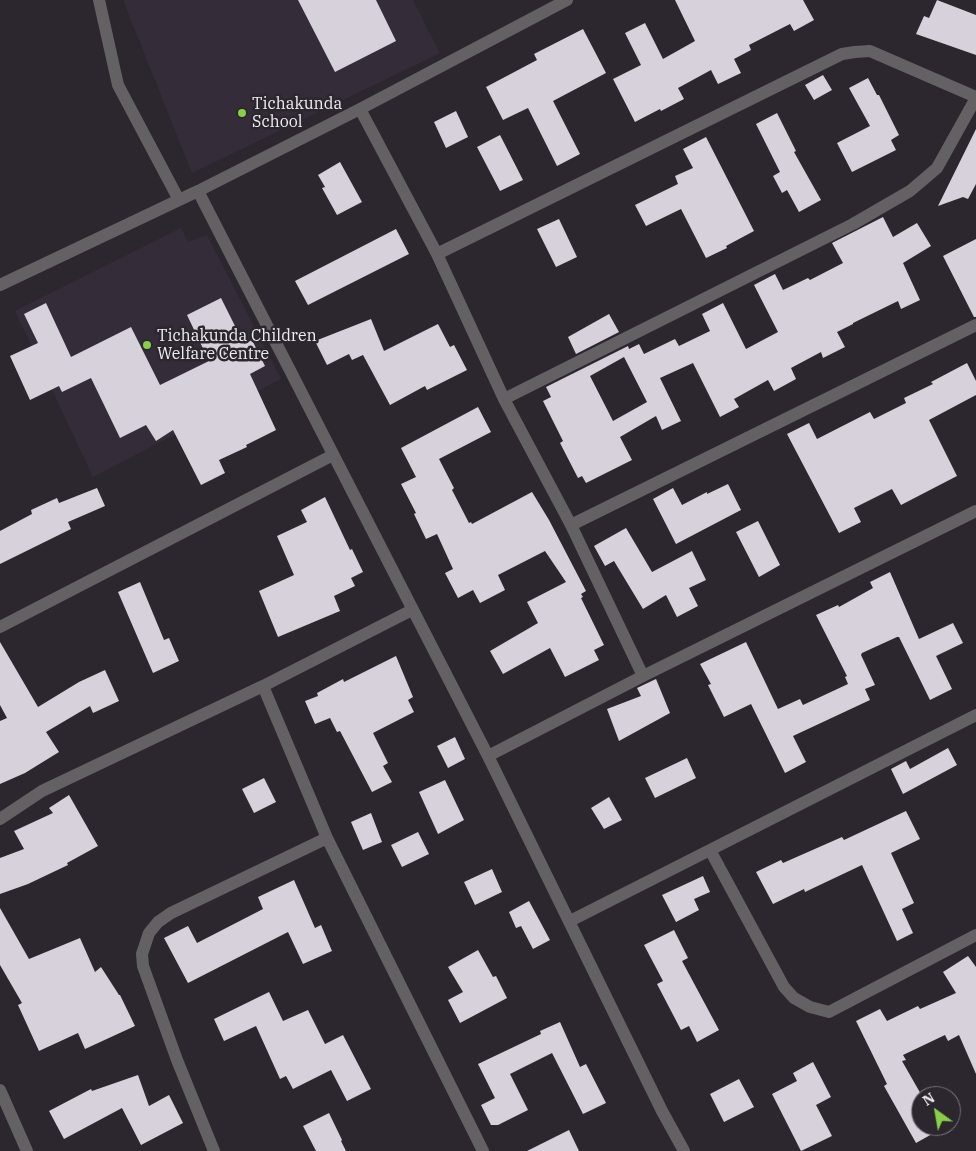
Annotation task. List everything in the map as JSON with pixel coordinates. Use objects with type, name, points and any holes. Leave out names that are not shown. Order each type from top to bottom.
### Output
[{"type":"street","points":[[100,0],[118,85],[179,200]]},
{"type":"street","points":[[0,285],[198,191],[360,109],[567,0]]},
{"type":"street","points":[[437,254],[842,54],[870,52],[976,97],[937,168],[910,191],[853,224],[504,399]]},
{"type":"street","points":[[360,109],[437,254],[504,399],[571,525],[643,676]]},
{"type":"street","points":[[198,191],[488,756],[662,1111],[684,1151]]},
{"type":"street","points":[[571,525],[976,325]]},
{"type":"street","points":[[0,628],[333,455]]},
{"type":"street","points":[[488,756],[643,676],[976,511]]},
{"type":"street","points":[[0,819],[42,791],[262,686],[412,610]]},
{"type":"street","points":[[262,686],[327,838],[483,1151]]},
{"type":"street","points":[[570,921],[976,715]]},
{"type":"street","points":[[214,1151],[180,1069],[143,966],[142,954],[148,933],[158,922],[171,913],[327,838]]},
{"type":"street","points":[[710,850],[784,987],[794,998],[810,1007],[829,1012],[976,936]]},
{"type":"street","points":[[0,1090],[27,1151]]},
{"type":"shaded area","name":"Tichakunda School","points":[[123,0],[413,0],[440,53],[192,173]]},
{"type":"shaded area","name":"Tichakunda Children Welfare Centre","points":[[181,228],[188,242],[207,235],[281,379],[93,477],[15,311]]},
{"type":"building","points":[[298,0],[376,0],[396,41],[335,72]]},
{"type":"building","points":[[675,0],[803,0],[814,20],[794,31],[790,24],[749,45],[751,50],[734,59],[741,73],[718,84],[711,70],[678,88],[684,99],[635,122],[613,79],[641,65],[625,33],[645,23],[663,59],[695,41]]},
{"type":"building","points":[[937,0],[976,15],[976,55],[916,34],[924,16],[929,18]]},
{"type":"building","points":[[583,29],[606,73],[553,101],[580,154],[557,166],[528,108],[503,120],[486,87],[537,60],[534,54]]},
{"type":"building","points":[[823,75],[832,90],[814,100],[805,85]]},
{"type":"building","points":[[868,78],[877,95],[879,95],[899,135],[891,140],[896,150],[852,172],[837,143],[870,126],[849,88]]},
{"type":"building","points":[[456,111],[468,137],[446,148],[434,122]]},
{"type":"building","points":[[777,113],[796,151],[794,152],[821,200],[799,212],[787,190],[782,193],[773,176],[780,172],[756,124]]},
{"type":"building","points":[[976,129],[976,184],[968,199],[963,197],[938,206]]},
{"type":"building","points":[[500,135],[523,180],[500,191],[477,147]]},
{"type":"building","points":[[706,137],[754,231],[726,246],[727,248],[706,258],[681,209],[646,226],[635,205],[678,184],[675,176],[693,168],[683,149]]},
{"type":"building","points":[[340,162],[362,202],[337,215],[322,188],[325,187],[318,175]]},
{"type":"building","points":[[883,217],[893,237],[917,223],[931,246],[903,263],[920,300],[901,309],[898,301],[837,332],[845,347],[823,358],[821,352],[791,368],[796,379],[774,391],[768,380],[734,399],[739,407],[720,417],[693,363],[660,378],[681,421],[662,430],[656,416],[620,437],[632,460],[586,483],[582,476],[578,478],[560,443],[563,441],[543,401],[551,397],[546,387],[628,346],[629,349],[639,344],[644,354],[675,339],[679,346],[710,331],[702,314],[723,303],[746,349],[778,332],[754,285],[775,274],[783,290],[808,278],[810,280],[843,263],[832,243]],"holes":[[[624,357],[647,402],[613,421],[590,376]]]},
{"type":"building","points":[[559,219],[577,257],[556,267],[537,229]]},
{"type":"building","points":[[396,229],[409,254],[308,305],[295,281]]},
{"type":"building","points":[[976,239],[976,317],[974,317],[943,256]]},
{"type":"building","points":[[221,298],[244,344],[252,340],[265,366],[250,374],[276,430],[246,445],[247,447],[219,460],[225,473],[201,485],[173,430],[156,441],[146,425],[120,438],[91,378],[62,392],[59,386],[30,400],[10,356],[38,343],[24,314],[46,303],[71,357],[131,327],[160,385],[209,361],[187,315]]},
{"type":"building","points":[[609,314],[619,332],[576,354],[568,337]]},
{"type":"building","points":[[371,319],[384,351],[438,324],[450,347],[454,345],[467,370],[427,390],[425,386],[390,405],[363,355],[352,360],[349,354],[327,365],[315,341]]},
{"type":"building","points":[[967,363],[976,381],[976,395],[929,420],[957,476],[901,505],[892,489],[854,508],[861,522],[839,533],[787,434],[809,423],[817,439],[870,412],[874,419],[906,403],[904,398],[933,384],[931,382]]},
{"type":"building","points":[[478,407],[491,432],[439,459],[469,523],[471,522],[472,524],[532,492],[549,520],[586,591],[581,594],[583,597],[581,598],[604,645],[594,650],[599,660],[565,677],[550,648],[503,674],[490,651],[538,623],[527,602],[566,582],[545,551],[498,575],[505,590],[480,603],[473,590],[458,598],[445,573],[453,569],[437,534],[426,539],[414,514],[416,513],[401,484],[416,477],[401,448]]},
{"type":"building","points":[[728,484],[741,510],[676,544],[653,499],[673,488],[682,505]]},
{"type":"building","points":[[97,488],[105,506],[68,522],[71,529],[0,564],[0,531],[32,514],[31,510],[57,498],[59,503]]},
{"type":"building","points":[[325,497],[350,550],[352,549],[363,572],[351,578],[355,586],[334,596],[340,611],[278,637],[259,591],[294,575],[277,536],[307,522],[301,510]]},
{"type":"building","points":[[758,521],[780,565],[759,577],[736,532]]},
{"type":"building","points":[[626,528],[652,572],[692,551],[706,580],[689,588],[698,606],[677,617],[666,595],[643,609],[614,561],[605,566],[594,546]]},
{"type":"building","points":[[890,572],[919,639],[953,623],[963,643],[936,656],[952,689],[930,700],[899,637],[862,653],[861,655],[875,685],[865,689],[870,700],[793,736],[806,762],[785,773],[751,704],[724,717],[708,685],[711,684],[700,664],[746,642],[778,709],[800,699],[803,705],[848,684],[845,677],[847,676],[816,615],[838,605],[839,607],[873,588],[870,582]]},
{"type":"building","points":[[140,582],[164,640],[169,638],[179,661],[153,673],[118,592]]},
{"type":"building","points":[[0,642],[38,707],[79,682],[105,670],[119,701],[93,713],[90,706],[46,732],[59,752],[25,773],[0,784],[0,721],[7,718],[0,705]]},
{"type":"building","points":[[396,656],[413,697],[408,700],[414,712],[373,733],[388,763],[383,766],[392,782],[372,792],[340,731],[337,732],[330,718],[315,724],[305,701],[318,696],[317,693],[343,679],[344,682]]},
{"type":"building","points":[[656,679],[670,713],[619,741],[607,709],[641,696],[637,688]]},
{"type":"building","points":[[455,737],[465,759],[448,768],[437,746]]},
{"type":"building","points":[[948,748],[957,765],[903,794],[891,769],[906,761],[910,769]]},
{"type":"building","points":[[687,758],[696,778],[655,798],[645,778]]},
{"type":"building","points":[[264,778],[276,802],[254,813],[242,789]]},
{"type":"building","points":[[445,780],[464,820],[438,834],[419,792]]},
{"type":"building","points":[[69,795],[98,846],[67,863],[68,865],[28,884],[0,894],[0,858],[24,849],[14,831],[53,813],[49,808]]},
{"type":"building","points":[[609,797],[622,820],[604,829],[591,808]]},
{"type":"building","points":[[906,811],[920,839],[891,853],[914,903],[902,909],[913,933],[897,941],[862,865],[805,892],[804,889],[773,904],[756,872],[781,860],[783,863],[842,837],[844,840]]},
{"type":"building","points":[[371,813],[382,842],[363,850],[351,822]]},
{"type":"building","points":[[418,832],[429,854],[402,867],[391,845]]},
{"type":"building","points":[[492,869],[502,892],[475,905],[464,882]]},
{"type":"building","points":[[703,876],[710,892],[694,899],[699,910],[676,922],[662,895]]},
{"type":"building","points":[[294,880],[315,928],[321,925],[332,951],[303,964],[288,932],[188,983],[164,938],[188,926],[197,943],[263,909],[258,897]]},
{"type":"building","points":[[529,901],[550,940],[533,949],[521,926],[516,928],[509,912]]},
{"type":"building","points":[[0,908],[29,959],[80,938],[95,972],[101,967],[120,995],[135,1026],[85,1049],[78,1033],[39,1051],[18,1005],[22,1003],[0,965]]},
{"type":"building","points":[[674,930],[688,958],[682,961],[719,1030],[697,1042],[689,1026],[681,1030],[657,984],[663,981],[644,945]]},
{"type":"building","points":[[478,950],[493,977],[496,976],[507,998],[460,1023],[448,1000],[463,992],[448,967]]},
{"type":"building","points":[[968,956],[976,967],[976,1074],[959,1035],[948,1041],[945,1035],[903,1055],[906,1060],[902,1061],[916,1086],[911,1086],[911,1134],[884,1086],[887,1084],[856,1021],[880,1009],[887,1021],[918,1006],[920,1009],[956,993],[943,972]]},
{"type":"building","points":[[269,992],[283,1021],[308,1010],[325,1044],[343,1035],[371,1089],[347,1101],[331,1070],[293,1089],[286,1076],[280,1079],[256,1026],[224,1041],[214,1019]]},
{"type":"building","points":[[560,1022],[580,1067],[586,1064],[606,1103],[583,1114],[552,1053],[510,1074],[528,1110],[498,1125],[491,1125],[481,1105],[495,1098],[478,1064],[541,1034],[540,1031]]},
{"type":"building","points":[[813,1062],[831,1097],[816,1105],[832,1136],[801,1151],[772,1094],[797,1081],[793,1073]]},
{"type":"building","points":[[138,1075],[149,1106],[169,1095],[183,1123],[141,1145],[122,1108],[64,1139],[49,1111],[91,1089],[92,1091]]},
{"type":"building","points":[[739,1079],[754,1107],[724,1122],[710,1094]]},
{"type":"building","points":[[329,1113],[346,1151],[316,1151],[303,1126]]},
{"type":"building","points":[[569,1130],[579,1151],[527,1151]]},
{"type":"building","points":[[912,1136],[928,1136],[916,1143]]},
{"type":"place","name":"Tichakunda School","points":[[242,113]]},
{"type":"place","name":"Tichakunda Children Welfare Centre","points":[[147,345]]}]
